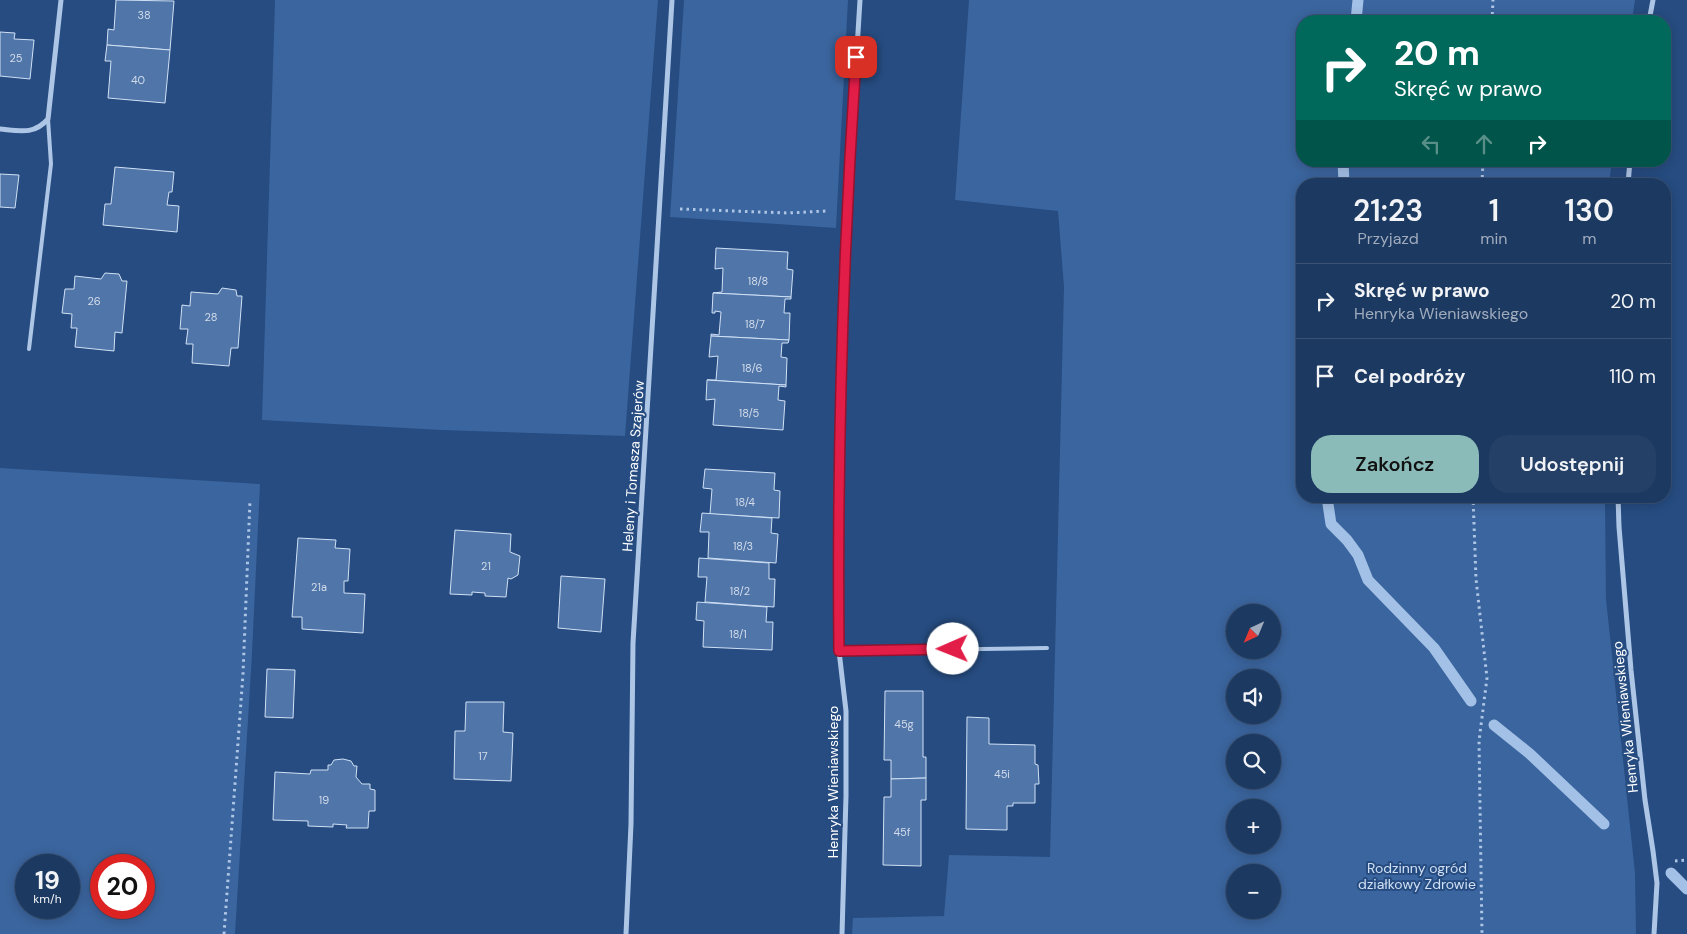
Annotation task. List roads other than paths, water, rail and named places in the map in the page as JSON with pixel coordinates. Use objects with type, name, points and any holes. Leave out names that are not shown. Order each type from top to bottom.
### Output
[{"type":"street","points":[[0,129],[27,132],[41,127],[48,119],[62,0]]},
{"type":"street","name":"Heleny i Tomasza Szajerów","points":[[626,934],[631,824],[632,643],[672,0]]},
{"type":"street","name":"Henryka Wieniawskiego","points":[[842,934],[846,796],[846,711],[839,651],[838,514],[847,210],[860,0]]},
{"type":"street","points":[[1650,15],[1653,0]]},
{"type":"street","name":"Henryka Wieniawskiego","points":[[1618,503],[1631,670],[1645,800],[1657,883],[1654,934]]},
{"type":"lane","points":[[29,349],[51,164],[48,119]]},
{"type":"lane","points":[[839,651],[1048,648]]},
{"type":"waterway","points":[[1357,15],[1358,0]]},
{"type":"waterway","points":[[1343,167],[1344,178]]},
{"type":"waterway","points":[[1328,503],[1331,524],[1347,540],[1358,555],[1368,580],[1434,648],[1471,701]]},
{"type":"waterway","points":[[1494,725],[1530,754],[1604,824]]},
{"type":"waterway","points":[[1671,873],[1687,889]]},
{"type":"park label","name":"Rodzinny ogród działkowy Zdrowie","points":[[1417,876]]}]
